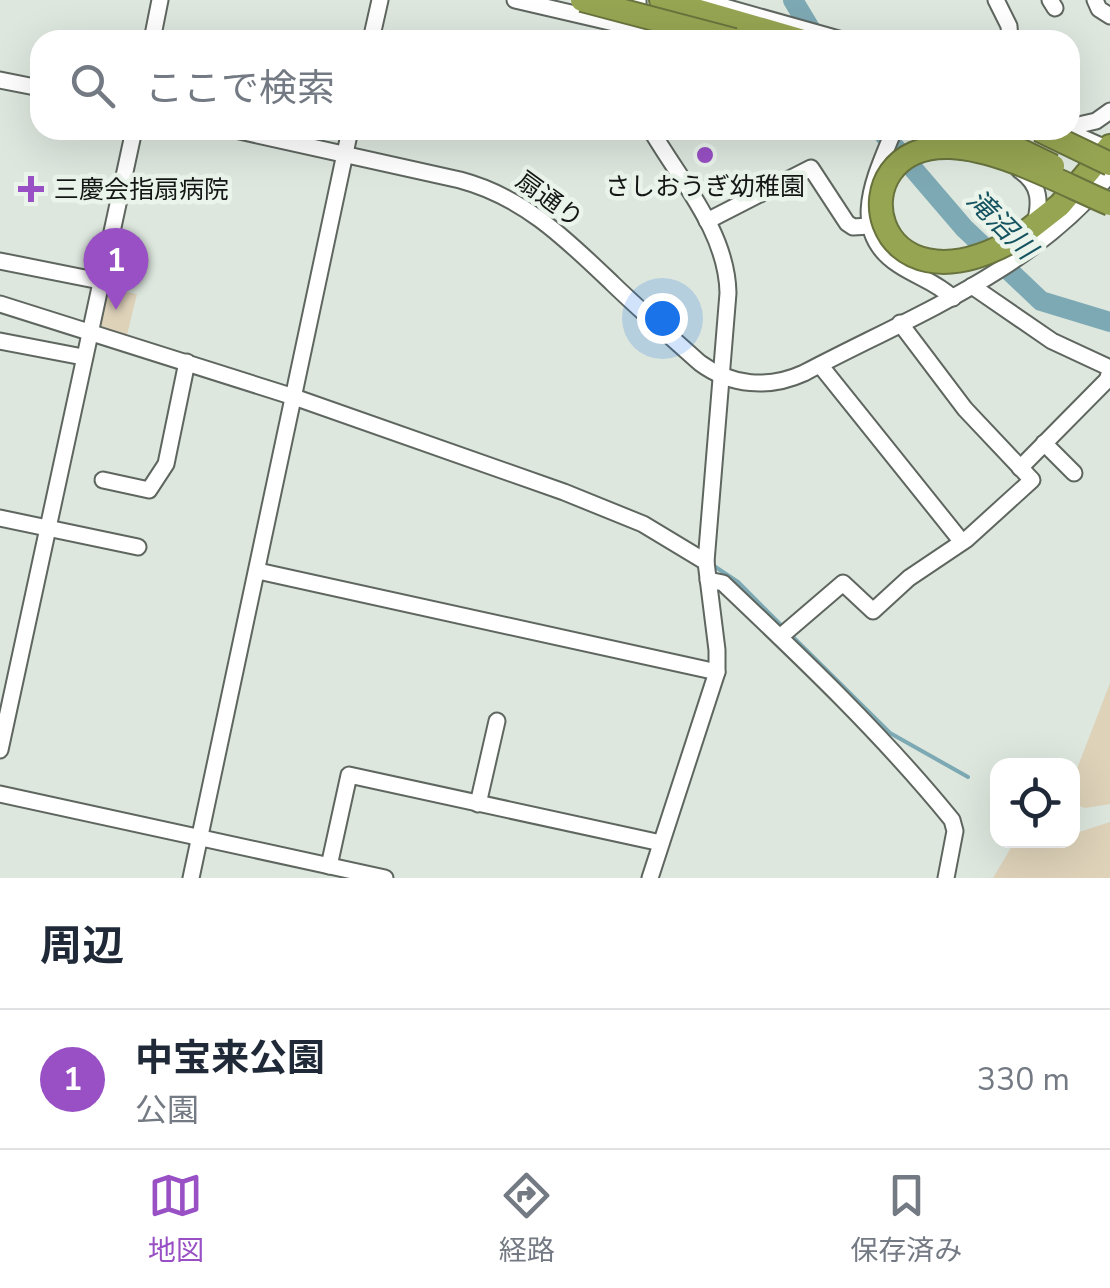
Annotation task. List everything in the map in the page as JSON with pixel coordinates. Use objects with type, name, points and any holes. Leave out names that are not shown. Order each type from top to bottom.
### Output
[{"type":"highway","points":[[582,0],[696,30]]},
{"type":"highway","points":[[660,0],[788,30]]},
{"type":"highway","points":[[999,140],[1110,194]]},
{"type":"highway","points":[[1067,140],[1110,155],[1081,183],[1026,240],[958,262],[924,261],[908,255],[884,227],[880,208],[891,173],[907,158],[945,147],[1001,159],[1110,204]]},
{"type":"street","points":[[154,30],[160,0]]},
{"type":"street","points":[[373,30],[380,0]]},
{"type":"street","points":[[515,0],[628,30]]},
{"type":"street","points":[[638,0],[639,30]]},
{"type":"street","points":[[700,0],[790,30]]},
{"type":"street","points":[[996,0],[1010,30]]},
{"type":"street","points":[[0,80],[30,86]]},
{"type":"street","points":[[1080,126],[1096,122],[1110,111]]},
{"type":"street","points":[[1073,214],[1110,155],[1080,136]]},
{"type":"street","points":[[0,750],[132,140]]},
{"type":"street","name":"扇通り","points":[[281,140],[460,180],[514,200],[545,222],[683,348],[720,375]]},
{"type":"street","points":[[191,878],[348,140]]},
{"type":"street","points":[[650,878],[717,672],[706,562],[728,274],[718,243],[657,140]]},
{"type":"street","points":[[890,140],[871,183],[870,226],[888,257],[942,287],[953,298]]},
{"type":"street","points":[[974,140],[1032,178],[1038,198],[1026,240]]},
{"type":"street","points":[[706,221],[811,168],[847,223],[853,227],[870,226]]},
{"type":"street","points":[[720,375],[741,382],[790,380],[953,298],[990,275],[1026,240],[1073,214],[1110,174]]},
{"type":"street","points":[[0,261],[100,281]]},
{"type":"street","points":[[972,286],[1052,341],[1110,370],[1107,380],[1020,468]]},
{"type":"street","points":[[0,304],[294,396],[621,514],[706,562]]},
{"type":"street","points":[[780,636],[843,583],[873,611],[909,578],[962,542],[1032,480],[965,409],[900,323]]},
{"type":"street","points":[[0,341],[83,357]]},
{"type":"street","points":[[103,480],[149,490],[166,464],[187,362]]},
{"type":"street","points":[[820,365],[962,542]]},
{"type":"street","points":[[1044,444],[1074,472]]},
{"type":"street","points":[[0,518],[138,547]]},
{"type":"street","points":[[258,572],[717,672]]},
{"type":"street","points":[[708,580],[723,583],[878,732],[952,820],[955,831],[946,878]]},
{"type":"street","points":[[478,804],[496,721]]},
{"type":"street","points":[[329,866],[348,776],[662,844]]},
{"type":"street","points":[[0,794],[385,878]]},
{"type":"shaded area","points":[[103,288],[137,294],[127,335],[96,326]]},
{"type":"shaded area","points":[[1110,683],[1110,804],[1080,806],[1080,761]]},
{"type":"shaded area","points":[[1110,822],[1110,878],[993,878],[1011,848],[1080,848],[1080,832]]},
{"type":"waterway","name":"滝沼川","points":[[793,0],[811,30]]},
{"type":"waterway","name":"滝沼川","points":[[889,140],[964,228],[1041,301],[1110,322]]},
{"type":"waterway","points":[[714,566],[738,582],[780,624]]},
{"type":"waterway","points":[[793,637],[890,733],[968,777]]},
{"type":"place","name":"さしおうぎ幼稚園","points":[[705,155]]},
{"type":"place","name":"三慶会指扇病院","points":[[31,189]]},
{"type":"place","name":"中宝来公園","points":[[116,310]]}]
